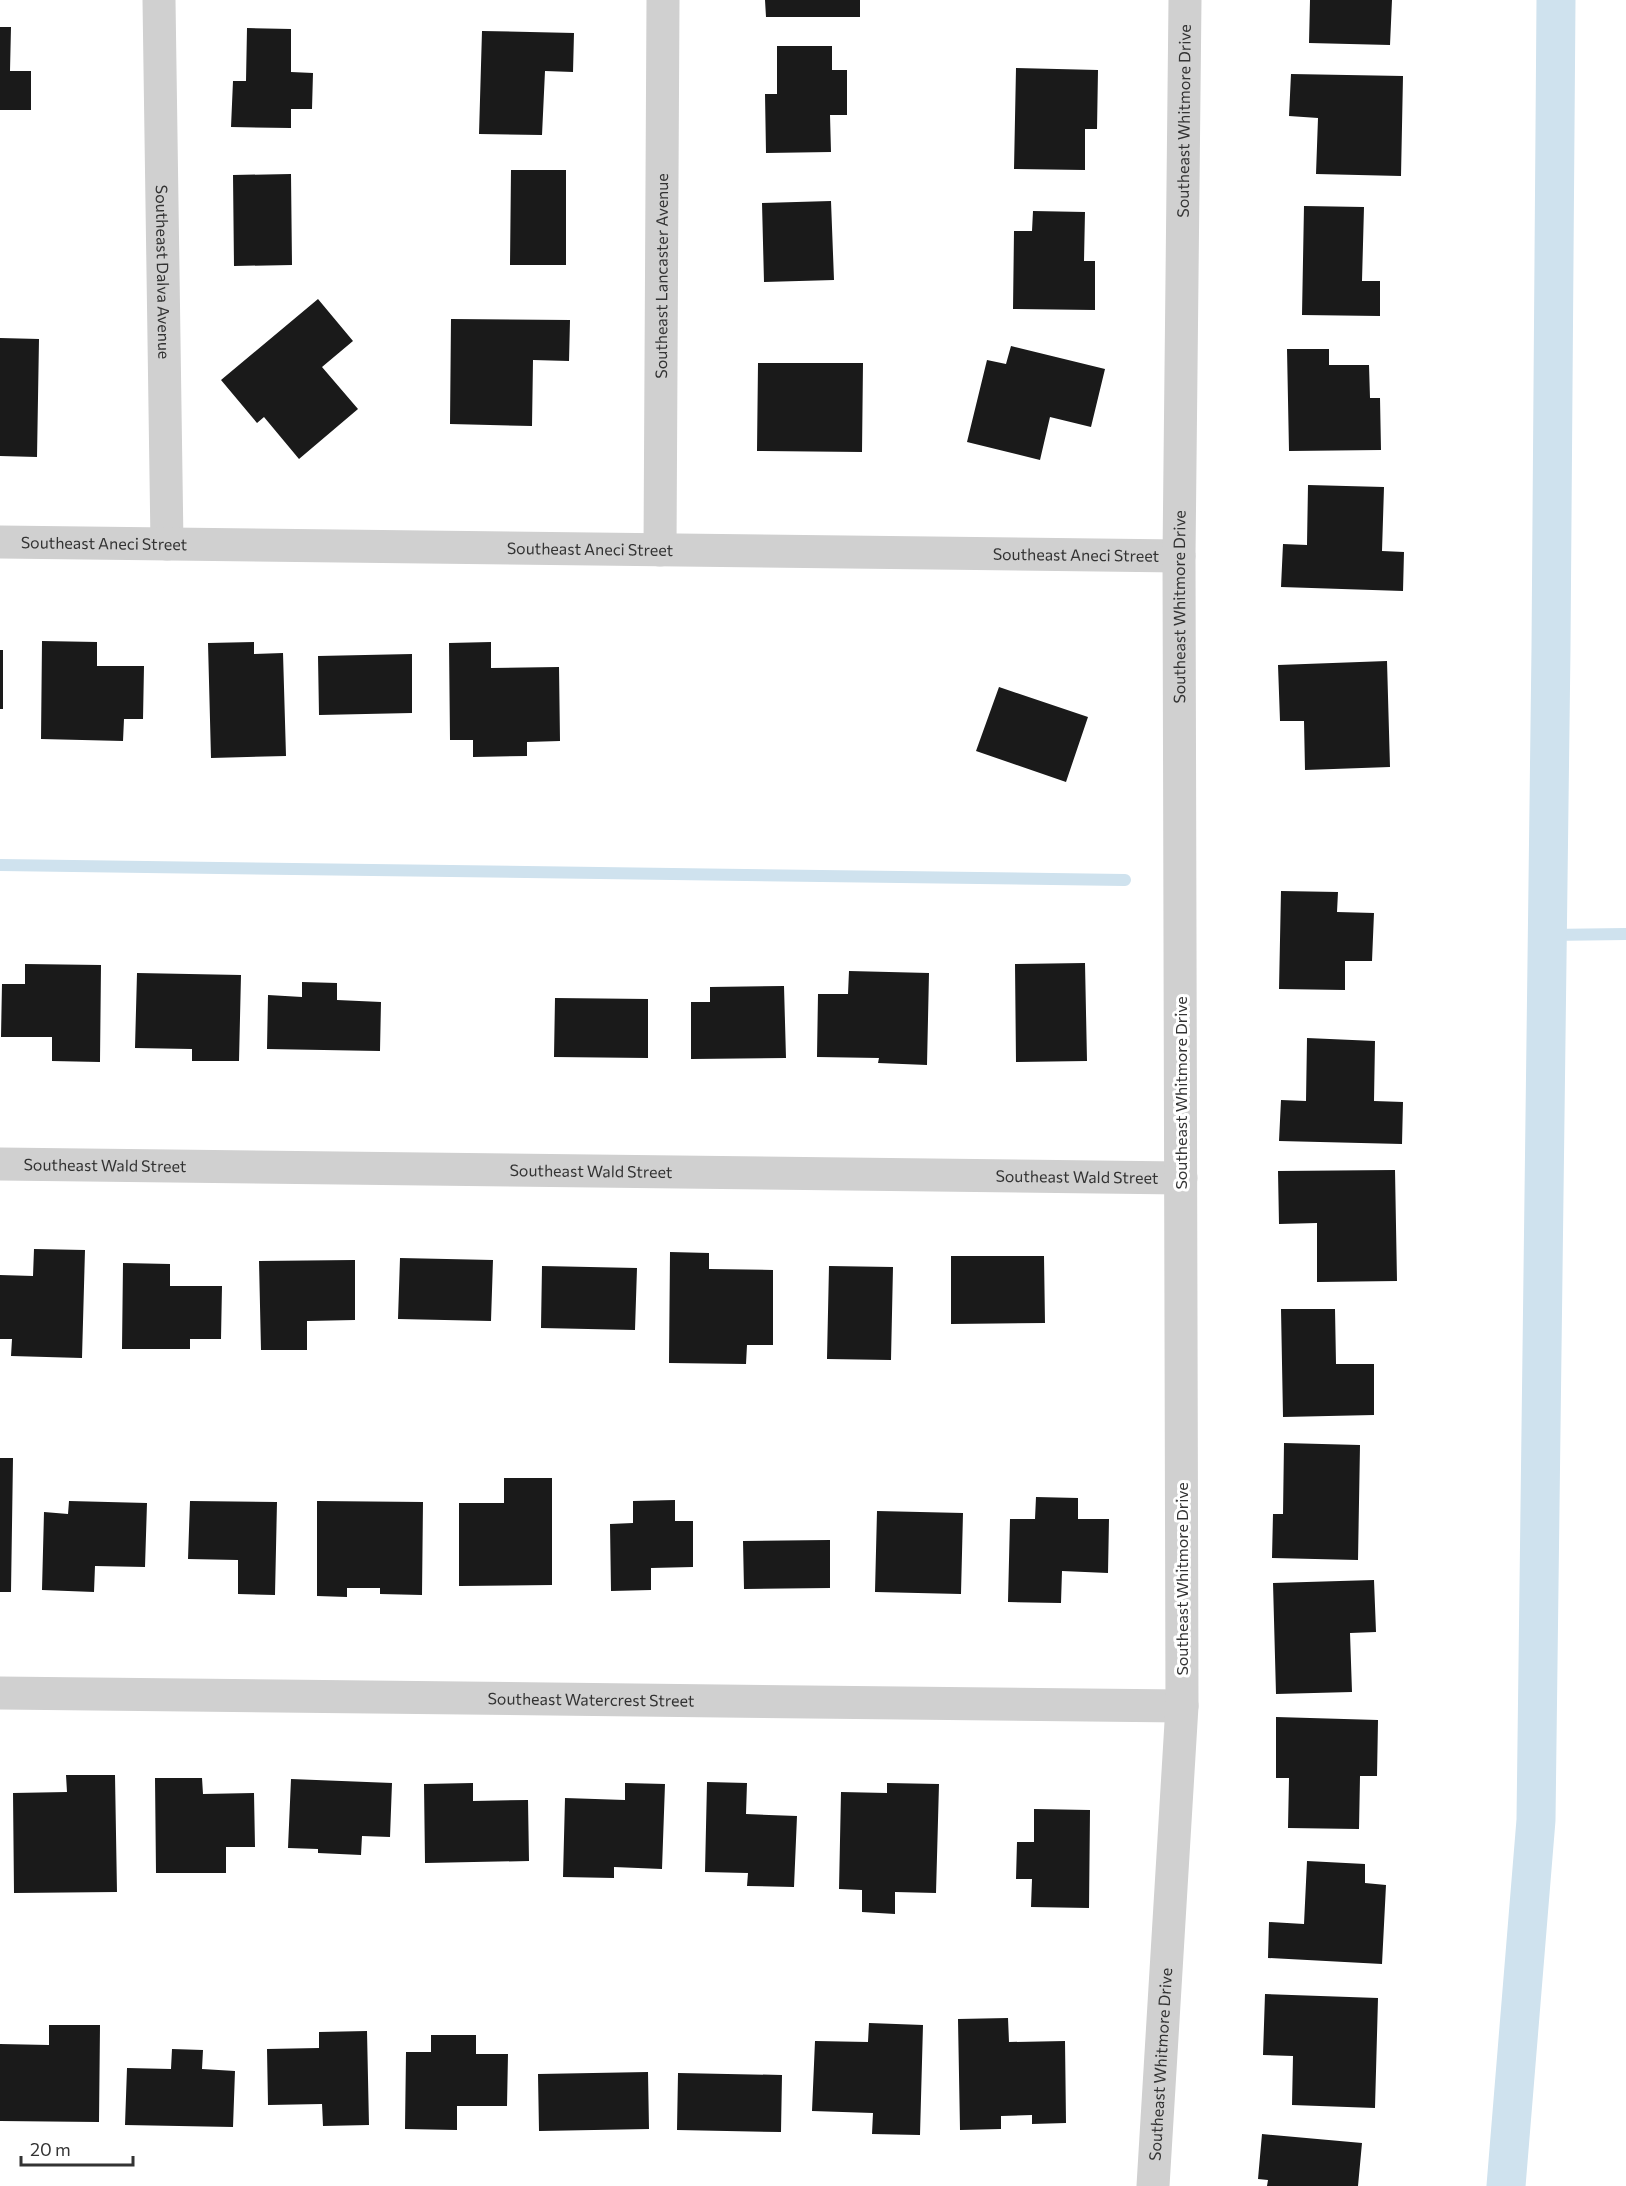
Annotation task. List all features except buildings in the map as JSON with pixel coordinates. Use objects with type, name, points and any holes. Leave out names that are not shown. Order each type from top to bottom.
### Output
[{"type":"street","name":"Southeast Dalva Avenue","points":[[159,0],[167,544]]},
{"type":"street","name":"Southeast Lancaster Avenue","points":[[660,550],[663,0]]},
{"type":"street","name":"Southeast Whitmore Drive","points":[[1153,2186],[1182,1706],[1179,556],[1185,0]]},
{"type":"street","name":"Southeast Aneci Street","points":[[0,542],[1179,556]]},
{"type":"street","name":"Southeast Wald Street","points":[[0,1164],[1181,1178]]},
{"type":"street","name":"Southeast Watercrest Street","points":[[0,1693],[1182,1706]]},
{"type":"waterway","points":[[1506,2186],[1536,1820],[1551,648],[1556,0]]},
{"type":"waterway","points":[[0,865],[1125,880]]},
{"type":"waterway","points":[[1547,935],[1626,934]]}]
